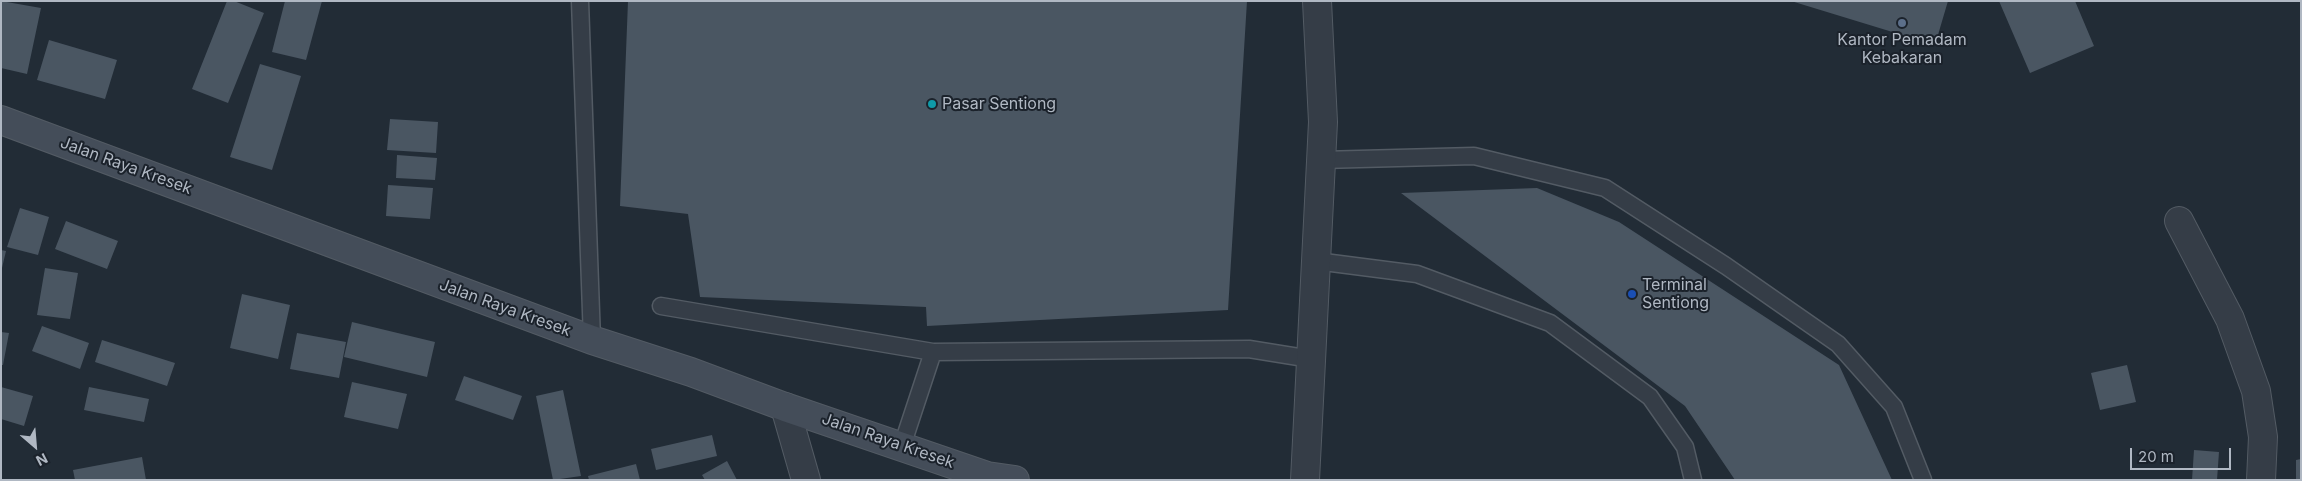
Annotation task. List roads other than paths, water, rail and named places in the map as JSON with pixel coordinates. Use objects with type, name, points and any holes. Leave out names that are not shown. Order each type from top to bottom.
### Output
[{"type":"main road","name":"Jalan Raya Kresek","points":[[1,120],[592,340],[691,372],[785,407],[987,476],[1015,480]]},
{"type":"street","points":[[1305,480],[1323,122],[1317,1]]},
{"type":"street","points":[[2179,220],[2230,319],[2256,391],[2263,437],[2260,480]]},
{"type":"street","points":[[785,407],[806,480]]},
{"type":"lane","points":[[580,1],[592,340]]},
{"type":"lane","points":[[1321,160],[1474,156],[1605,188],[1726,266],[1838,344],[1894,407],[1923,480]]},
{"type":"lane","points":[[1316,260],[1417,274],[1550,322],[1650,397],[1685,447],[1693,480]]},
{"type":"lane","points":[[661,306],[933,352],[1249,349],[1311,359]]},
{"type":"lane","points":[[902,446],[933,352]]},
{"type":"place","name":"Kantor Pemadam Kebakaran","points":[[1902,23]]},
{"type":"place","name":"Pasar Sentiong","points":[[932,104]]},
{"type":"place","name":"Terminal Sentiong","points":[[1632,294]]}]
